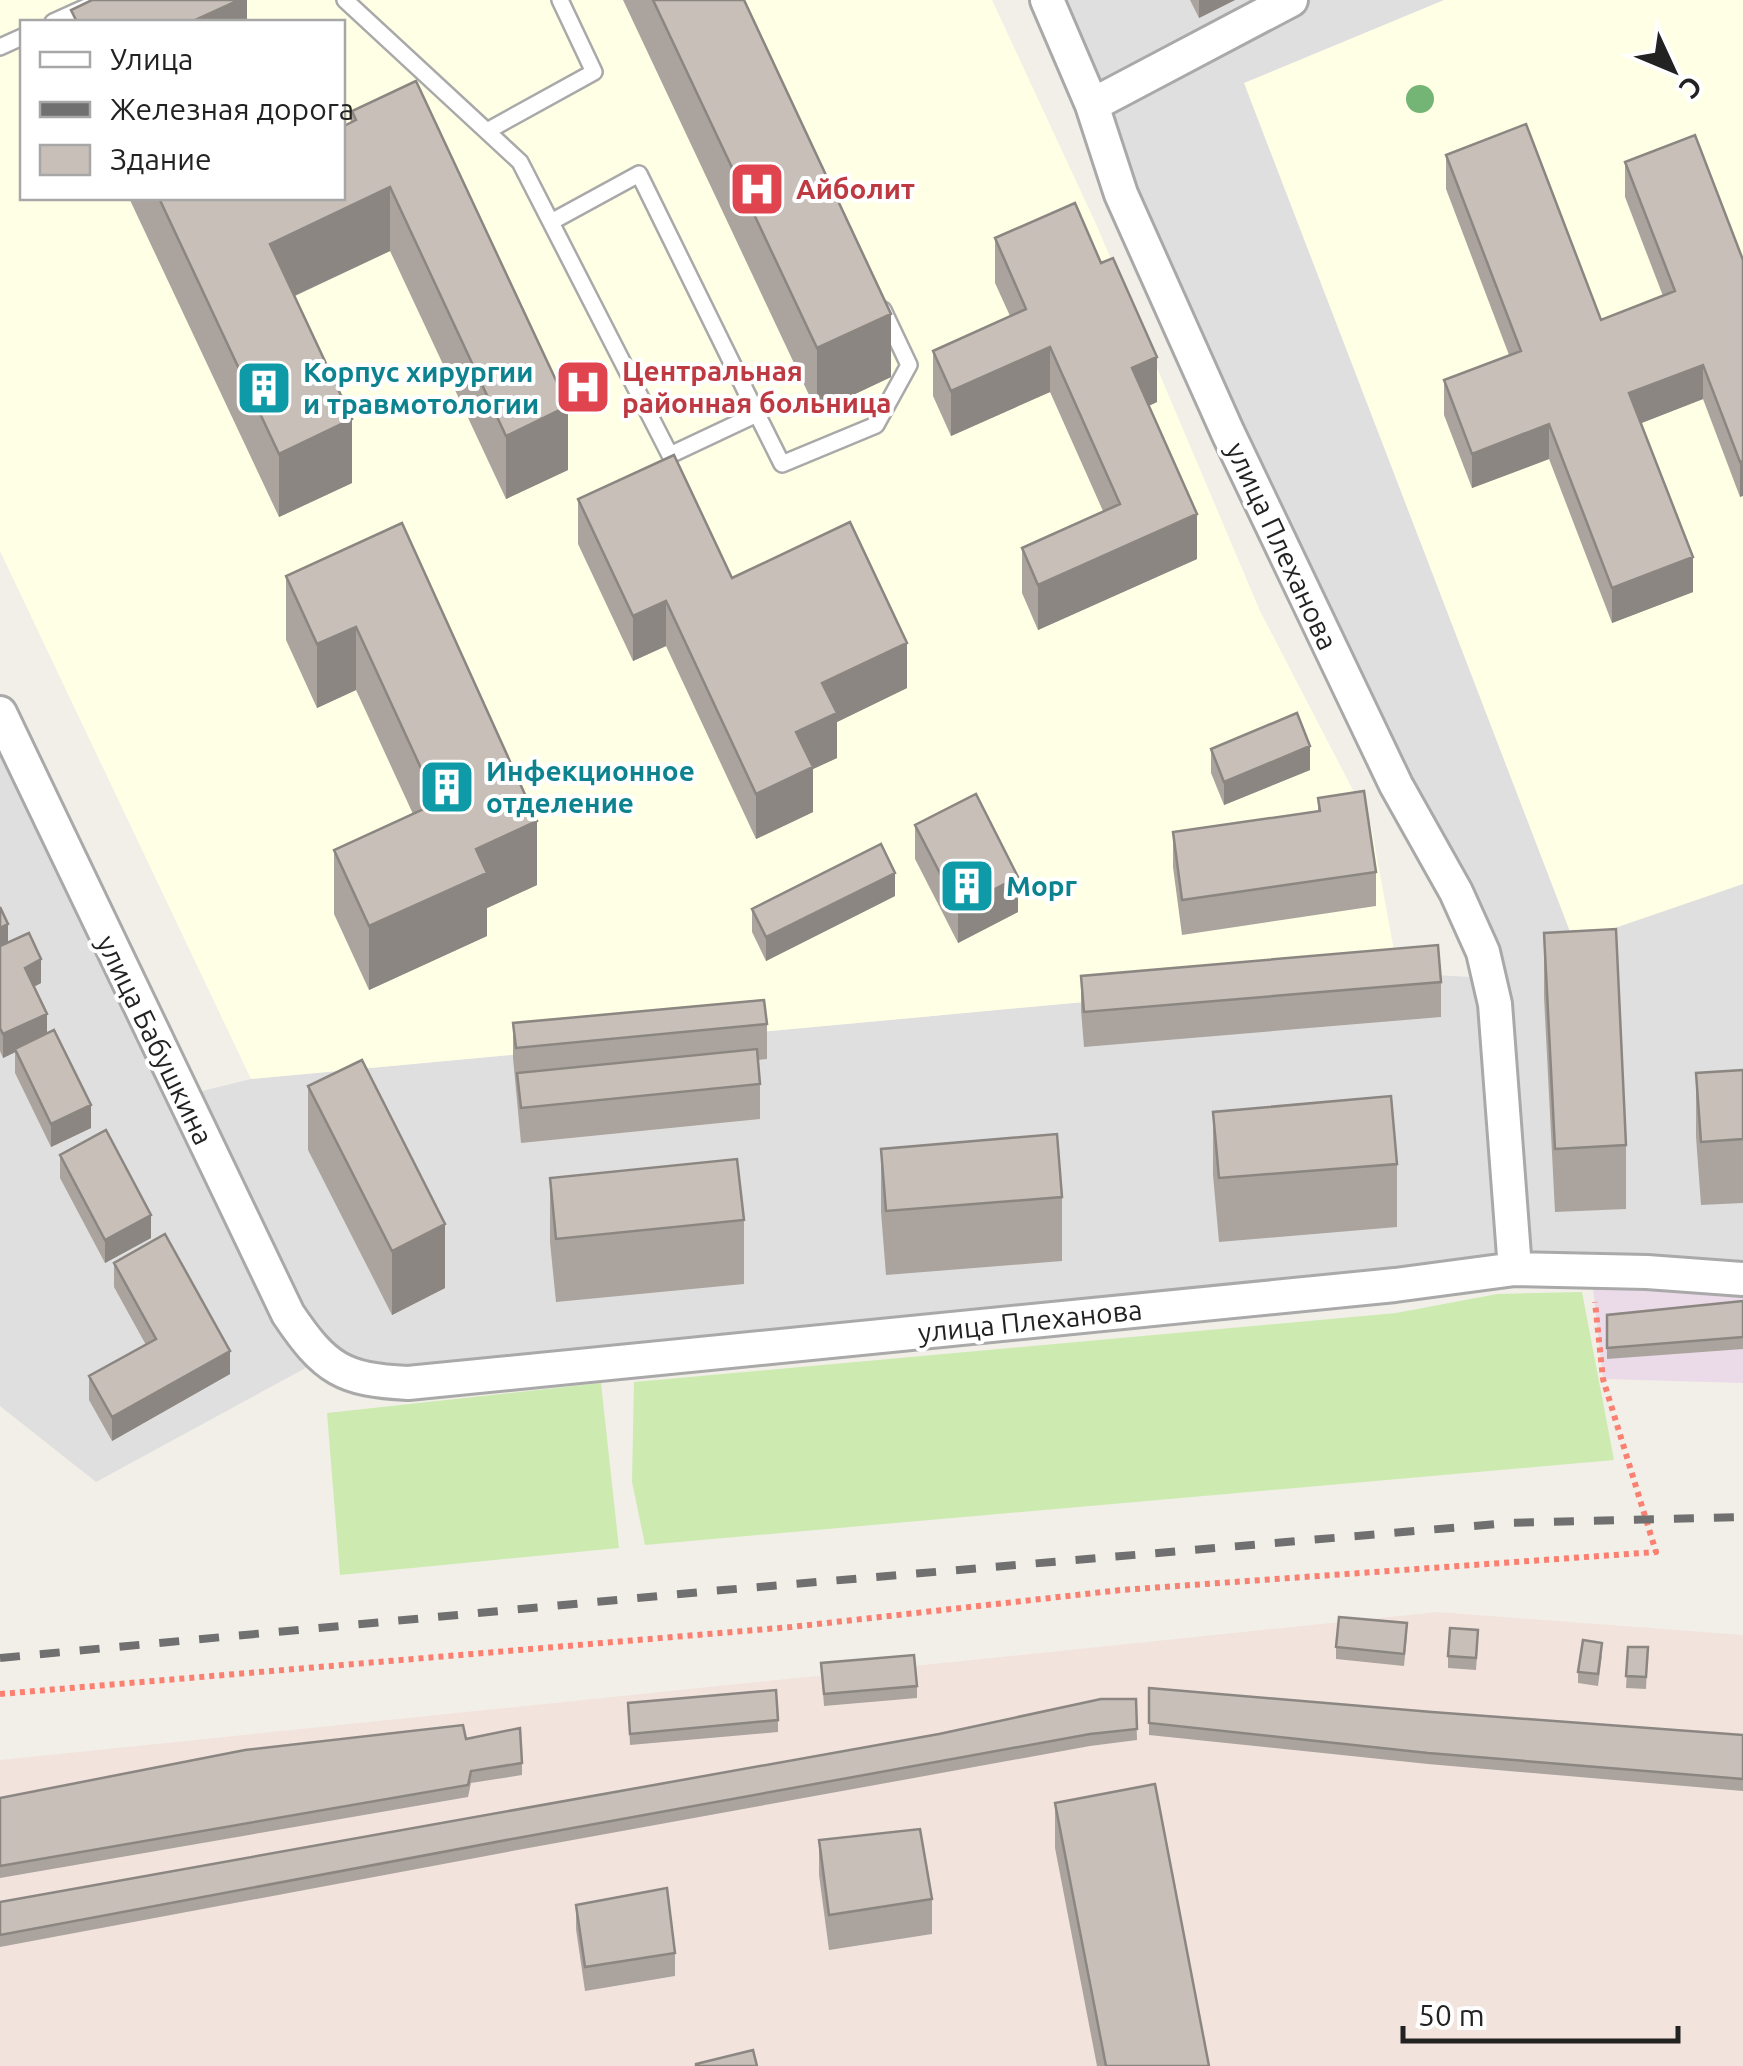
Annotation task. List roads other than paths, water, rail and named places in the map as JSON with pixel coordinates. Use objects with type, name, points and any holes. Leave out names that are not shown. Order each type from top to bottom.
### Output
[{"type":"street","name":"улица Плеханова","points":[[1047,0],[1092,106],[1121,194],[1228,433],[1396,785],[1456,892],[1484,952],[1498,1043],[1515,1270]]},
{"type":"street","points":[[1092,106],[1291,0]]},
{"type":"street","name":"улица Бабушкина","points":[[0,713],[288,1314],[307,1342],[324,1358]]},
{"type":"street","name":"улица Плеханова","points":[[324,1358],[351,1376],[408,1383],[1515,1270],[1743,1279]]},
{"type":"lane","points":[[57,20],[102,0]]},
{"type":"lane","points":[[345,0],[520,162],[670,455],[757,414]]},
{"type":"lane","points":[[486,131],[594,72],[560,0]]},
{"type":"lane","points":[[551,222],[639,174],[782,464],[876,425],[909,366],[877,296]]},
{"type":"railway","points":[[0,1658],[712,1591],[1509,1523],[1743,1517]]},
{"type":"place","name":"Айболит","points":[[757,189]]},
{"type":"place","name":"Центральная районная больница","points":[[583,387]]},
{"type":"place","name":"Корпус хирургии и травмотологии","points":[[264,388]]},
{"type":"place","name":"Инфекционное отделение","points":[[447,787]]},
{"type":"place","name":"Морг","points":[[967,886]]}]
